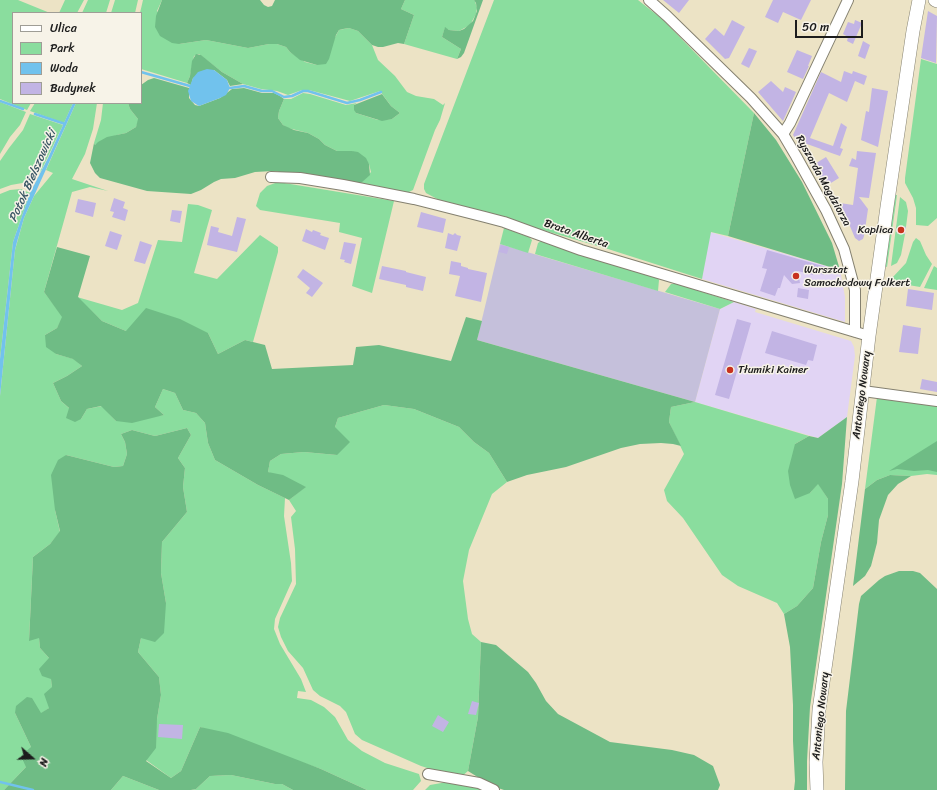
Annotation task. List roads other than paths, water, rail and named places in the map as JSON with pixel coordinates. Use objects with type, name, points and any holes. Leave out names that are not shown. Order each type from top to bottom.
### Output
[{"type":"street","name":"Ryszarda Magdziorza","points":[[649,0],[746,93],[783,134],[826,210],[844,249],[855,290],[856,332]]},
{"type":"street","points":[[783,134],[790,123],[848,0]]},
{"type":"street","name":"Antoniego Nowary","points":[[817,790],[816,762],[819,710],[863,391],[869,336],[913,31],[919,0]]},
{"type":"street","name":"Brata Alberta","points":[[271,177],[300,178],[343,185],[414,199],[485,216],[581,250],[869,336]]},
{"type":"street","points":[[863,391],[937,401]]},
{"type":"street","points":[[428,774],[479,783],[494,790]]},
{"type":"water","points":[[207,69],[214,70],[227,80],[230,88],[226,95],[199,106],[191,101],[188,91],[193,78],[198,72]]},
{"type":"water","points":[[73,104],[76,104],[24,218],[15,250],[0,396],[0,359],[13,242],[30,193]]},
{"type":"waterway","points":[[142,72],[190,86]]},
{"type":"waterway","points":[[230,88],[244,86],[262,91],[272,91],[284,97],[292,96],[303,91],[308,91],[347,103],[381,92]]},
{"type":"waterway","points":[[0,101],[23,109]]},
{"type":"waterway","points":[[35,114],[65,124]]},
{"type":"waterway","points":[[0,782],[33,790]]},
{"type":"place","name":"Kaplica","points":[[901,230]]},
{"type":"place","name":"Warsztat Samochodowy Folkert","points":[[796,276]]},
{"type":"place","name":"Tłumiki Kainer","points":[[730,370]]},
{"type":"water label","name":"Potok Bielszowicki","points":[[33,176]]}]
